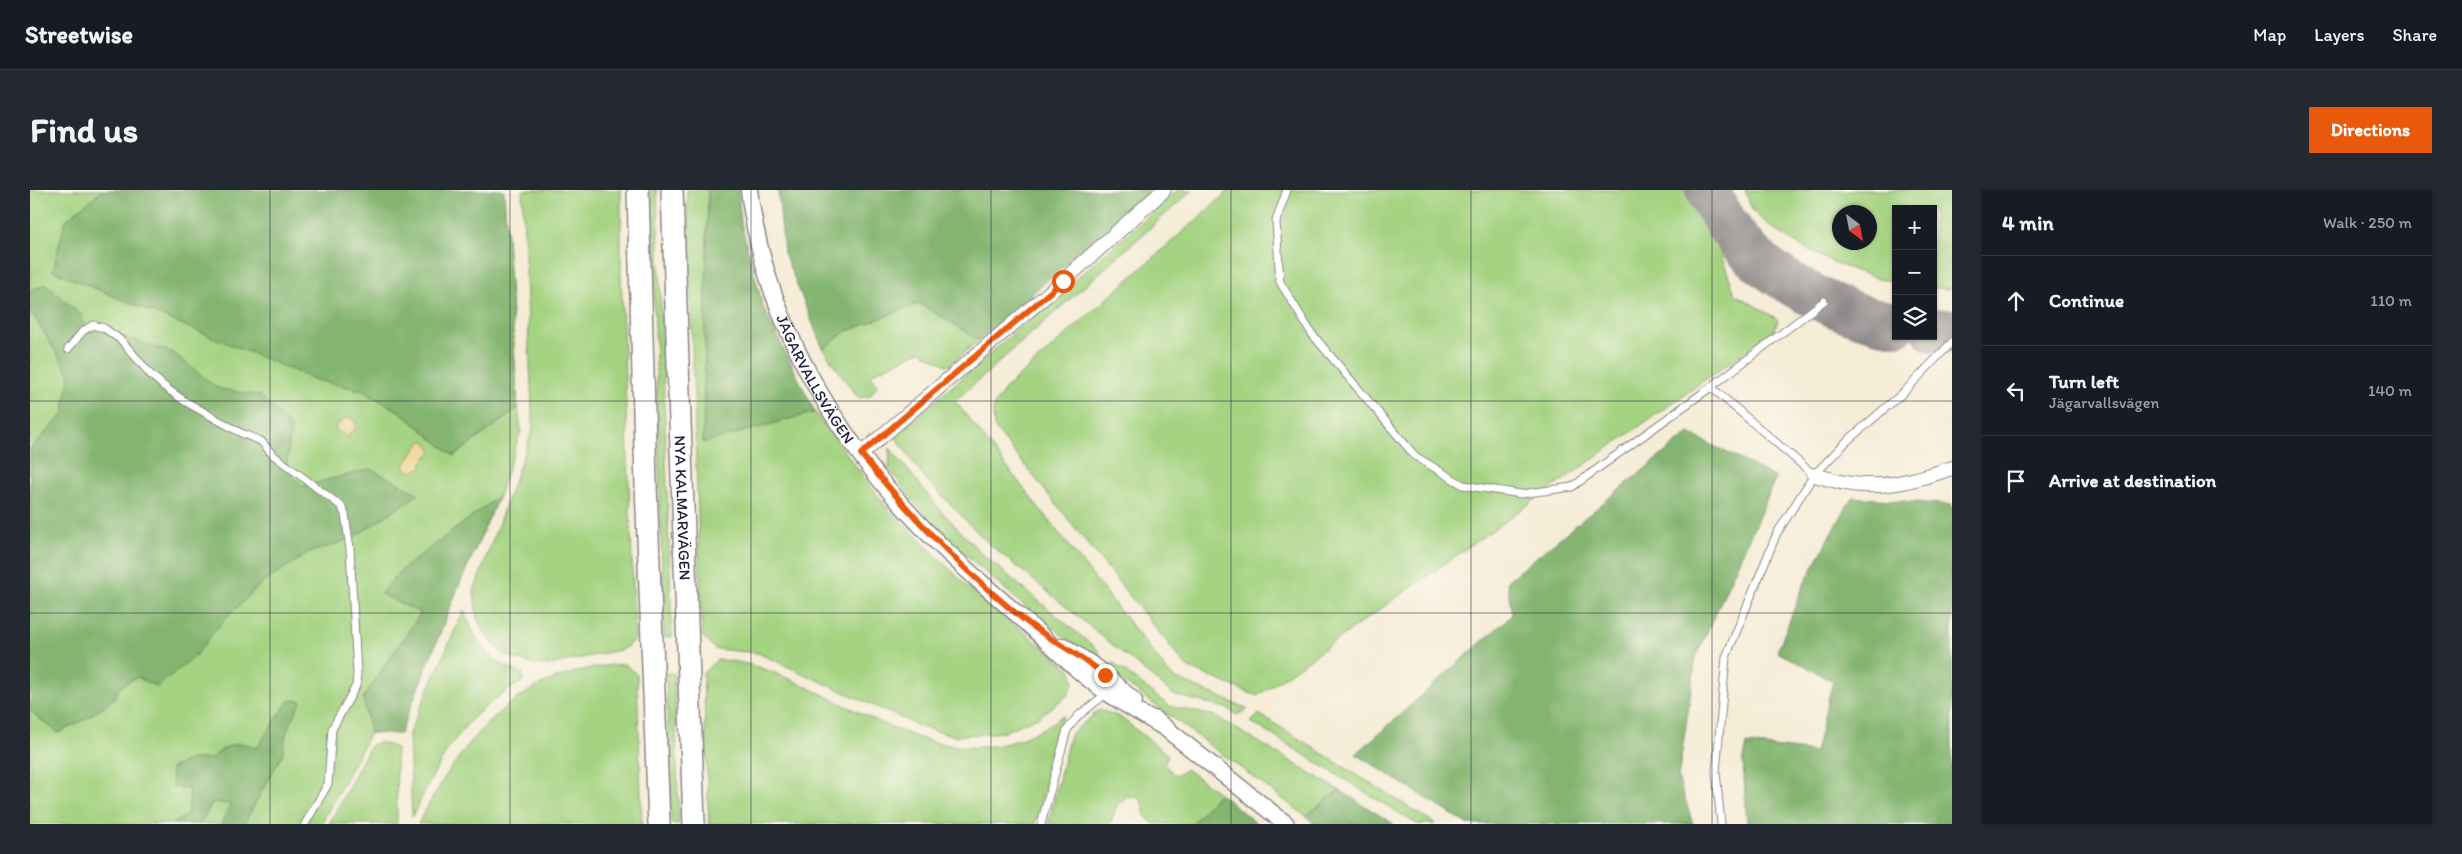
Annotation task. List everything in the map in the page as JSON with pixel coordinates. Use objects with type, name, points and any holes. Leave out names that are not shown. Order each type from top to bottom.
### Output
[{"type":"main road","points":[[638,190],[645,476],[659,824]]},
{"type":"main road","name":"NYA KALMARVÄGEN","points":[[672,190],[694,824]]},
{"type":"street","name":"JÄGARVALLSVÄGEN","points":[[749,190],[759,251],[784,322],[809,373],[861,454],[924,529],[992,593],[1025,621],[1098,670],[1112,689],[1286,824]]},
{"type":"street","points":[[861,454],[1063,281],[1164,190]]},
{"type":"street","points":[[1814,475],[1852,484],[1880,485],[1906,482],[1952,468]]},
{"type":"lane","points":[[1287,190],[1276,221],[1280,282],[1312,334],[1415,456],[1463,486],[1521,494],[1572,487],[1711,387],[1824,301]]},
{"type":"lane","points":[[68,349],[83,331],[93,325],[104,328],[122,340],[150,374],[166,388],[186,402],[241,433],[261,441],[273,454],[342,506],[346,514],[350,549],[357,673],[356,686],[332,729],[328,784],[304,824]]},
{"type":"lane","points":[[1721,824],[1716,772],[1726,656],[1778,533],[1814,475],[1846,442],[1904,392],[1952,342]]},
{"type":"lane","points":[[1711,387],[1814,475]]},
{"type":"lane","points":[[1041,824],[1067,730],[1078,716],[1112,689]]},
{"type":"green space","points":[[30,190],[103,190],[65,221],[316,379],[361,390],[399,411],[454,456],[518,408],[521,430],[499,496],[400,571],[382,593],[421,613],[363,698],[370,733],[321,824],[30,824]]},
{"type":"green space","points":[[103,190],[504,190],[518,408],[454,456],[399,411],[361,390],[316,380],[53,271],[65,221]]},
{"type":"green space","points":[[522,190],[621,190],[621,277],[635,639],[624,649],[549,665],[533,665],[503,654],[483,631],[477,618],[474,591],[533,429]]},
{"type":"green space","points":[[651,190],[657,190],[672,637],[664,637]]},
{"type":"green space","points":[[687,190],[708,190],[703,442],[815,412],[888,509],[968,587],[1071,670],[1074,682],[1068,695],[1040,716],[1004,732],[955,736],[921,727],[758,653],[715,649],[702,636]]},
{"type":"green space","points":[[708,190],[738,190],[741,223],[763,307],[815,412],[703,443]]},
{"type":"green space","points":[[778,190],[1151,190],[979,340],[919,303],[845,332],[823,349],[784,253]]},
{"type":"green space","points":[[1178,190],[1193,190],[955,401],[1172,677],[1248,709],[1237,715],[1226,708],[1174,695],[988,543],[922,475],[895,436]]},
{"type":"green space","points":[[1230,190],[1687,190],[1706,213],[1735,294],[1778,321],[1773,332],[1257,696],[1187,667],[994,427],[993,407],[1007,387]]},
{"type":"green space","points":[[1745,190],[1952,190],[1952,289],[1937,288],[1937,205],[1892,205],[1892,281],[1860,272],[1821,257],[1785,237],[1756,214]]},
{"type":"green space","points":[[46,284],[82,316],[88,331],[105,331],[172,352],[217,388],[261,396],[291,428],[286,469],[303,486],[371,469],[419,494],[353,538],[308,553],[261,584],[223,621],[195,656],[157,687],[137,677],[120,687],[113,700],[84,720],[58,733],[30,711],[30,449],[63,415],[70,375],[30,310],[30,291]]},
{"type":"green space","points":[[920,303],[979,340],[948,366],[920,351],[871,374],[877,386],[870,396],[858,398],[823,349],[845,332]]},
{"type":"green space","points":[[1689,433],[1776,478],[1696,657],[1678,778],[1693,824],[1467,824],[1356,754],[1512,615],[1507,581]]},
{"type":"green space","points":[[890,448],[941,511],[982,554],[1099,651],[1100,656],[1098,659],[1093,659],[1021,603],[958,548],[913,501],[889,468]]},
{"type":"green space","points":[[499,496],[458,588],[400,734],[370,733],[363,698],[421,613],[381,594],[400,571]]},
{"type":"green space","points":[[1852,497],[1952,505],[1952,824],[1747,824],[1743,763],[1747,744],[1815,752],[1833,681],[1777,652],[1805,582]]},
{"type":"green space","points":[[464,610],[474,633],[485,650],[500,663],[523,674],[523,681],[483,709],[455,739],[433,775],[412,817],[409,733]]},
{"type":"green space","points":[[717,660],[763,669],[796,682],[902,732],[934,742],[965,747],[997,745],[1029,735],[1063,715],[1035,824],[709,824],[703,673]]},
{"type":"green space","points":[[1114,663],[1169,706],[1215,716],[1339,790],[1306,816],[1105,668]]},
{"type":"green space","points":[[625,664],[637,675],[642,824],[418,824],[455,762],[476,736],[499,713],[524,694],[553,679],[587,669]]},
{"type":"green space","points":[[666,673],[674,673],[679,824],[671,824]]},
{"type":"green space","points":[[289,700],[301,701],[286,733],[283,753],[244,824],[221,824],[230,804],[213,802],[200,824],[172,824],[187,815],[190,799],[188,788],[173,787],[171,768],[192,759],[211,759],[232,745],[243,744],[257,748]]},
{"type":"green space","points":[[1099,710],[1120,717],[1168,755],[1164,764],[1176,776],[1186,769],[1219,793],[1192,824],[1154,824],[1145,816],[1141,799],[1128,796],[1117,805],[1110,824],[1048,824],[1070,735]]},
{"type":"green space","points":[[1259,714],[1436,824],[1417,824],[1251,722]]},
{"type":"green space","points":[[379,742],[396,748],[397,824],[329,824],[370,746]]},
{"type":"green space","points":[[1339,790],[1394,824],[1314,824],[1306,816]]},
{"type":"green space","points":[[1219,793],[1257,824],[1192,824]]},
{"type":"sand","points":[[346,418],[352,418],[356,424],[354,431],[349,433],[349,438],[337,431],[335,427]]},
{"type":"sand","points":[[421,441],[425,441],[432,451],[422,462],[422,467],[408,471],[404,466]]},
{"type":"taxiway","points":[[1707,190],[1737,239],[1764,265],[1818,298],[1858,315],[1892,323]]},
{"type":"taxiway","points":[[1937,330],[1952,331]]},
{"type":"route","points":[[1063,281],[861,454],[924,529],[992,593],[1025,621],[1105,675]]}]
